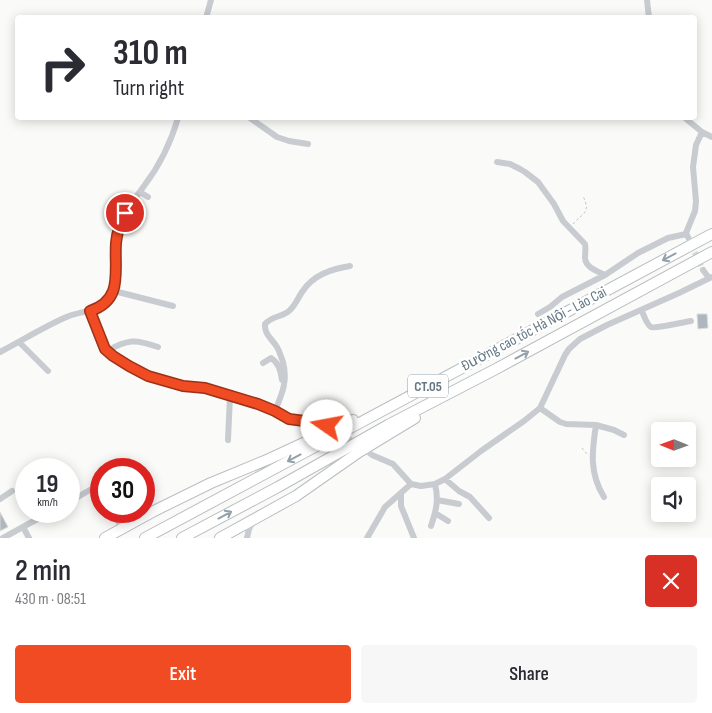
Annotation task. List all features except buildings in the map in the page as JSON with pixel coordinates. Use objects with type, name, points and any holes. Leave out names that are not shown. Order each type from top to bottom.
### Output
[{"type":"highway","name":"Đường cao tốc Hà Nội - Lào Cai","points":[[145,538],[712,234]]},
{"type":"highway","name":"Đường cao tốc Hà Nội - Lào Cai","points":[[182,538],[388,425],[712,252]]},
{"type":"highway","points":[[220,538],[296,496],[359,452],[494,370]]},
{"type":"highway","points":[[155,507],[269,459],[335,427],[416,392]]},
{"type":"highway","points":[[105,538],[130,523]]},
{"type":"street","points":[[646,0],[648,15]]},
{"type":"street","points":[[207,15],[209,1]]},
{"type":"street","points":[[0,352],[66,316],[90,311],[103,304],[114,291],[118,227],[125,213],[156,169],[169,145],[177,120]]},
{"type":"street","points":[[253,120],[277,138],[308,144]]},
{"type":"street","points":[[687,120],[702,132],[712,137]]},
{"type":"street","points":[[538,314],[638,253],[668,238],[687,237],[695,211],[693,167],[696,145],[702,132]]},
{"type":"street","points":[[497,162],[510,164],[538,182],[554,204],[563,221],[585,244],[585,257],[588,264],[593,270],[605,274]]},
{"type":"street","points":[[140,192],[148,197]]},
{"type":"street","points":[[275,411],[284,386],[285,375],[281,355],[267,335],[265,324],[272,318],[287,313],[307,286],[317,277],[328,271],[350,266]]},
{"type":"street","points":[[367,451],[393,464],[411,484],[422,486],[435,484],[445,479],[540,408],[569,349],[580,339],[711,277],[703,270]]},
{"type":"street","points":[[114,291],[173,306]]},
{"type":"street","points":[[641,310],[648,323],[656,328],[690,321]]},
{"type":"street","points":[[90,311],[102,344],[107,351],[148,376],[183,386],[205,388],[243,399],[275,411],[289,419],[320,423],[327,426]]},
{"type":"street","points":[[107,351],[119,344],[128,342],[141,341],[158,346]]},
{"type":"street","points":[[19,342],[48,371]]},
{"type":"street","points":[[263,363],[271,358],[274,360],[281,373],[284,386]]},
{"type":"street","points":[[228,440],[230,396]]},
{"type":"street","points":[[540,408],[566,424],[596,425],[624,435]]},
{"type":"street","points":[[596,425],[592,453],[593,470],[598,488],[604,497]]},
{"type":"street","points":[[445,479],[470,498],[489,518]]},
{"type":"street","points":[[367,538],[385,507],[411,484]]},
{"type":"street","points":[[431,526],[437,500],[435,484]]},
{"type":"street","points":[[0,499],[12,491]]},
{"type":"street","points":[[401,493],[401,506],[414,538]]},
{"type":"street","points":[[437,500],[459,504]]},
{"type":"street","points":[[435,513],[448,521]]},
{"type":"street","points":[[247,538],[254,520]]},
{"type":"street","points":[[3,538],[30,523]]},
{"type":"street","points":[[119,523],[122,528]]},
{"type":"street","points":[[23,527],[29,538]]},
{"type":"path","points":[[570,229],[586,213],[587,204],[583,196]]},
{"type":"tunnel","points":[[691,244],[703,270]]},
{"type":"tunnel","points":[[339,433],[358,445]]},
{"type":"route","points":[[125,213],[118,227],[117,234],[114,291],[103,304],[90,311],[105,349],[113,356],[148,376],[183,386],[205,388],[258,404],[289,419],[320,423],[327,426]]}]
